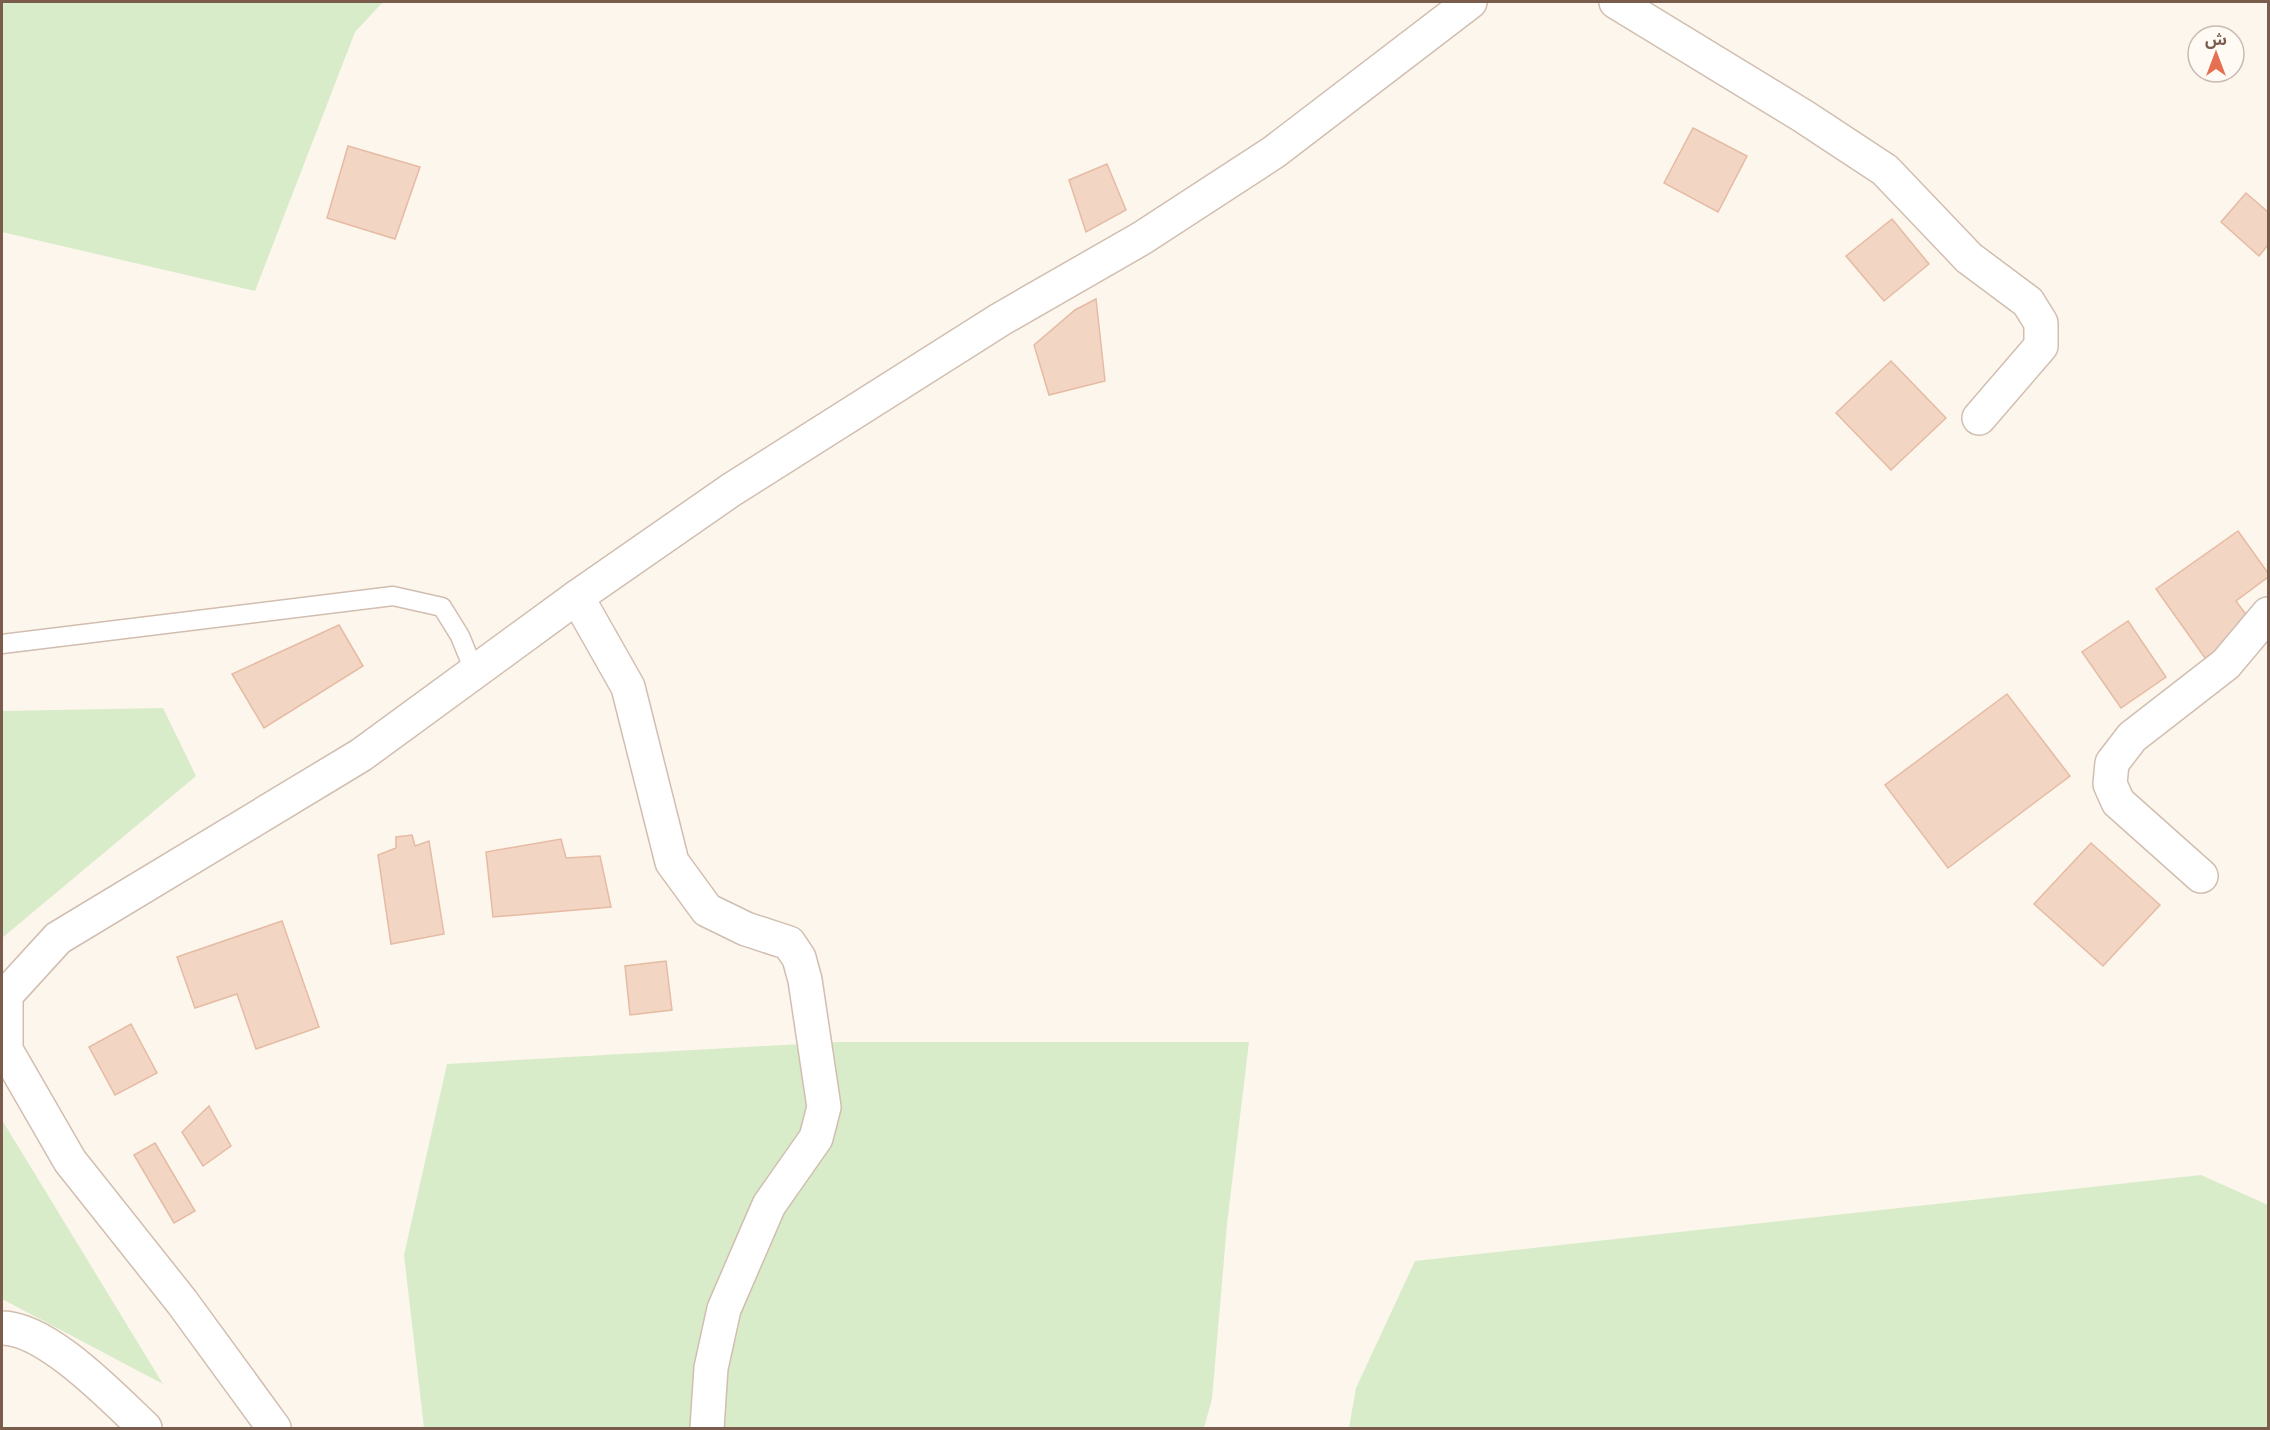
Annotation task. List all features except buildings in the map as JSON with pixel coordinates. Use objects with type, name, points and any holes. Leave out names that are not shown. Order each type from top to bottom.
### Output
[{"type":"street","points":[[274,1428],[182,1302],[70,1161],[6,1050],[6,995],[58,938],[361,755],[577,597],[731,490],[1001,319],[1142,238],[1274,152],[1470,2]]},
{"type":"street","points":[[1616,2],[1803,116],[1885,170],[1969,258],[2028,302],[2041,323],[2041,346],[1978,418]]},
{"type":"street","points":[[577,597],[628,687],[672,862],[707,910],[746,929],[789,943],[799,958],[806,980],[824,1107],[816,1138],[769,1205],[728,1299],[711,1368],[707,1428]]},
{"type":"street","points":[[2201,876],[2118,802],[2110,784],[2112,763],[2132,737],[2226,664],[2268,614]]},
{"type":"street","points":[[2,1328],[10,1328],[46,1343],[93,1379],[145,1428]]},
{"type":"lane","points":[[2,644],[393,596],[442,607],[460,636],[475,673]]},
{"type":"green space","points":[[2,2],[383,2],[355,32],[255,291],[2,232]]},
{"type":"green space","points":[[163,708],[196,776],[2,938],[2,711]]},
{"type":"green space","points":[[837,1042],[1249,1042],[1227,1224],[1212,1399],[1204,1428],[424,1428],[404,1255],[447,1064]]},
{"type":"green space","points":[[2,1120],[163,1384],[2,1299]]},
{"type":"green space","points":[[2201,1175],[2268,1205],[2268,1428],[1349,1428],[1356,1388],[1415,1261]]}]
